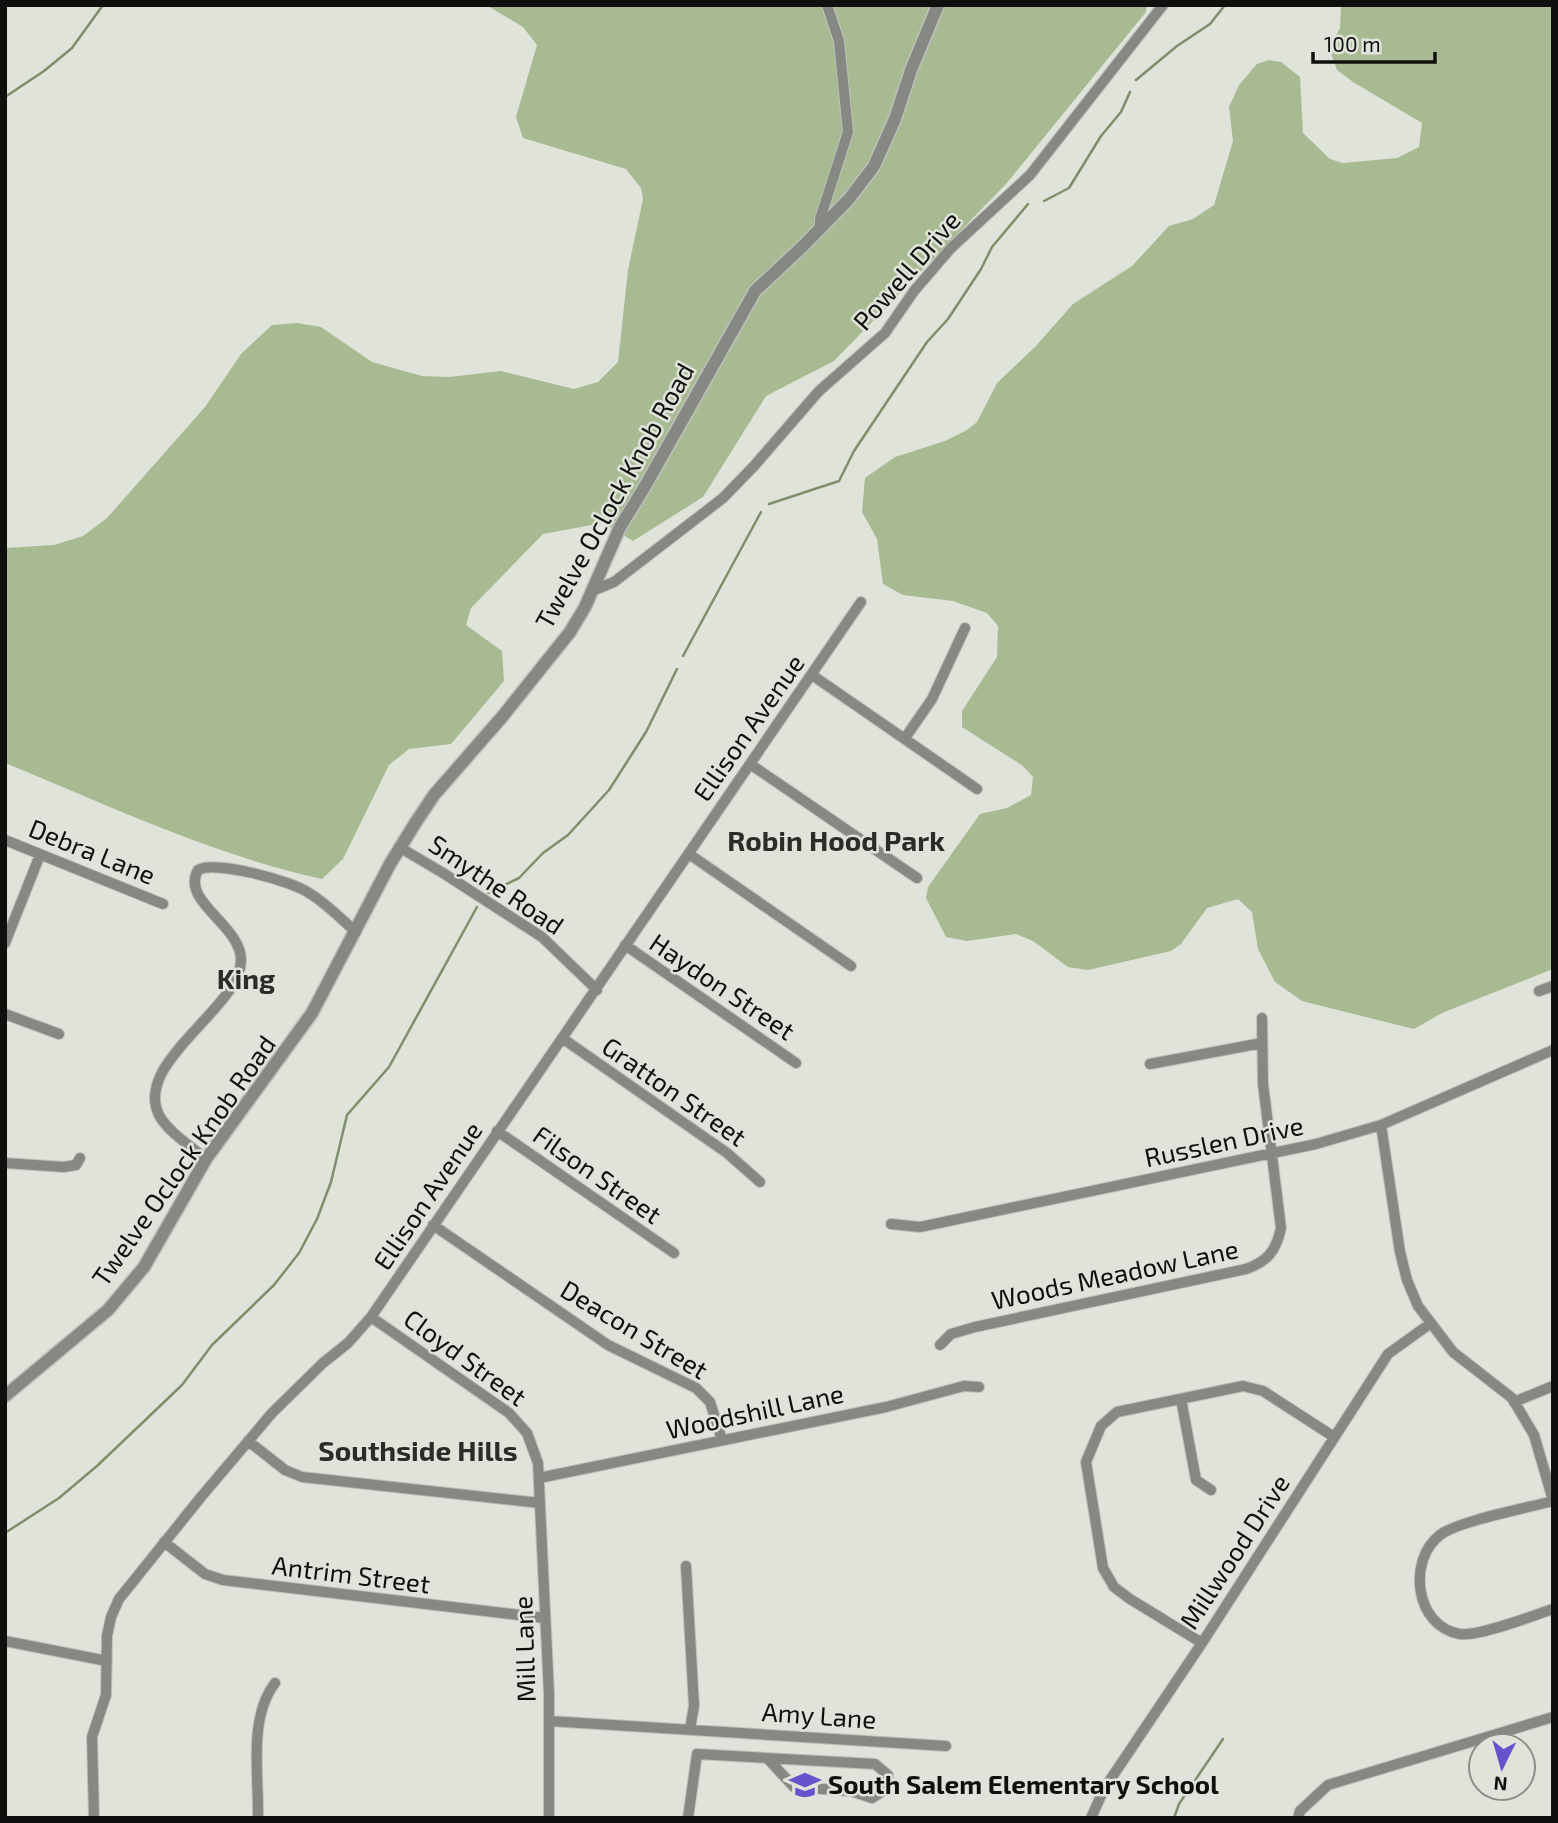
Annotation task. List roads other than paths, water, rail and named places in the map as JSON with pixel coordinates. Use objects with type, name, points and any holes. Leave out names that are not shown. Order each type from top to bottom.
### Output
[{"type":"street","points":[[820,228],[820,219],[849,132],[839,41],[827,5]]},
{"type":"street","name":"Twelve Oclock Knob Road","points":[[5,1396],[108,1310],[129,1287],[158,1246],[206,1159],[302,1030],[400,847],[434,795],[502,717],[570,632],[592,591],[620,527],[755,291],[856,190],[882,151],[938,5]]},
{"type":"street","name":"Powell Drive","points":[[592,591],[614,582],[723,498],[827,383],[885,333],[914,291],[944,256],[1030,175],[1163,5]]},
{"type":"street","name":"Ellison Avenue","points":[[94,1818],[92,1737],[106,1695],[107,1636],[113,1611],[129,1585],[286,1397],[348,1343],[371,1317],[861,602]]},
{"type":"street","points":[[905,738],[932,699],[965,628]]},
{"type":"street","points":[[812,675],[977,789]]},
{"type":"street","points":[[750,764],[917,878]]},
{"type":"street","name":"Debra Lane","points":[[5,840],[163,904]]},
{"type":"street","name":"Smythe Road","points":[[400,847],[542,937],[597,990]]},
{"type":"street","points":[[690,854],[851,966]]},
{"type":"street","points":[[5,943],[40,855]]},
{"type":"street","points":[[206,1159],[162,1120],[158,1114],[156,1098],[163,1073],[171,1058],[233,986],[240,965],[239,947],[234,936],[197,895],[194,881],[198,870],[205,867],[232,868],[298,887],[317,898],[356,932]]},
{"type":"street","name":"Haydon Street","points":[[625,945],[796,1063]]},
{"type":"street","points":[[1539,991],[1553,986]]},
{"type":"street","points":[[5,1014],[59,1034]]},
{"type":"street","name":"Woods Meadow Lane","points":[[940,1345],[951,1334],[975,1327],[1246,1269],[1260,1264],[1273,1252],[1281,1228],[1263,1084],[1262,1018]]},
{"type":"street","name":"Gratton Street","points":[[562,1038],[727,1153],[760,1182]]},
{"type":"street","points":[[1150,1064],[1262,1042]]},
{"type":"street","name":"Russlen Drive","points":[[891,1224],[920,1227],[1316,1144],[1381,1125],[1553,1050]]},
{"type":"street","points":[[1381,1125],[1406,1280],[1418,1306],[1452,1352],[1514,1402],[1534,1435],[1553,1500],[1441,1535],[1428,1549],[1419,1584],[1423,1600],[1431,1615],[1443,1627],[1459,1634],[1553,1609]]},
{"type":"street","name":"Filson Street","points":[[497,1131],[674,1253]]},
{"type":"street","points":[[5,1164],[64,1167],[76,1165],[80,1158]]},
{"type":"street","name":"Deacon Street","points":[[433,1225],[608,1345],[696,1388],[710,1402],[722,1440]]},
{"type":"street","name":"Cloyd Street","points":[[371,1317],[509,1412],[532,1442],[539,1478]]},
{"type":"street","name":"Millwood Drive","points":[[1091,1818],[1104,1789],[1202,1643],[1388,1353],[1431,1323]]},
{"type":"street","name":"Woodshill Lane","points":[[539,1478],[886,1407],[964,1386],[979,1387]]},
{"type":"street","points":[[1202,1643],[1114,1587],[1103,1568],[1086,1462],[1101,1426],[1116,1412],[1243,1386],[1263,1391],[1334,1437]]},
{"type":"street","points":[[1514,1402],[1553,1386]]},
{"type":"street","points":[[1181,1399],[1196,1480],[1211,1490]]},
{"type":"street","points":[[248,1441],[285,1471],[302,1477],[540,1503]]},
{"type":"street","name":"Mill Lane","points":[[539,1478],[549,1721],[549,1818]]},
{"type":"street","name":"Antrim Street","points":[[164,1542],[205,1574],[223,1580],[545,1618]]},
{"type":"street","points":[[686,1566],[694,1706],[690,1729]]},
{"type":"street","points":[[5,1641],[107,1661]]},
{"type":"street","points":[[258,1818],[258,1721],[264,1700],[275,1683]]},
{"type":"street","points":[[1298,1818],[1300,1811],[1328,1785],[1553,1717]]},
{"type":"street","name":"Amy Lane","points":[[549,1721],[946,1745]]},
{"type":"street","points":[[688,1818],[696,1754],[875,1764],[888,1775],[887,1788],[872,1798],[851,1791],[794,1787],[768,1759]]},
{"type":"waterway","points":[[5,97],[72,48],[103,5]]},
{"type":"waterway","points":[[1136,80],[1177,46],[1210,24],[1225,5]]},
{"type":"waterway","points":[[1044,201],[1069,188],[1101,136],[1121,112],[1130,92]]},
{"type":"waterway","points":[[769,504],[839,481],[854,451],[927,342],[948,319],[992,247],[1028,204]]},
{"type":"waterway","points":[[683,656],[761,512]]},
{"type":"waterway","points":[[488,893],[519,878],[543,853],[568,835],[609,790],[646,732],[677,669]]},
{"type":"waterway","points":[[5,1533],[59,1498],[97,1466],[182,1385],[212,1345],[274,1285],[299,1253],[317,1219],[331,1182],[347,1115],[389,1067],[477,907]]},
{"type":"waterway","points":[[1174,1818],[1179,1804],[1223,1739]]},
{"type":"place","name":"South Salem Elementary School","points":[[805,1785]]},
{"type":"district","name":"Robin Hood Park","points":[[836,841]]},
{"type":"district","name":"King","points":[[246,979]]},
{"type":"district","name":"Southside Hills","points":[[418,1451]]}]
